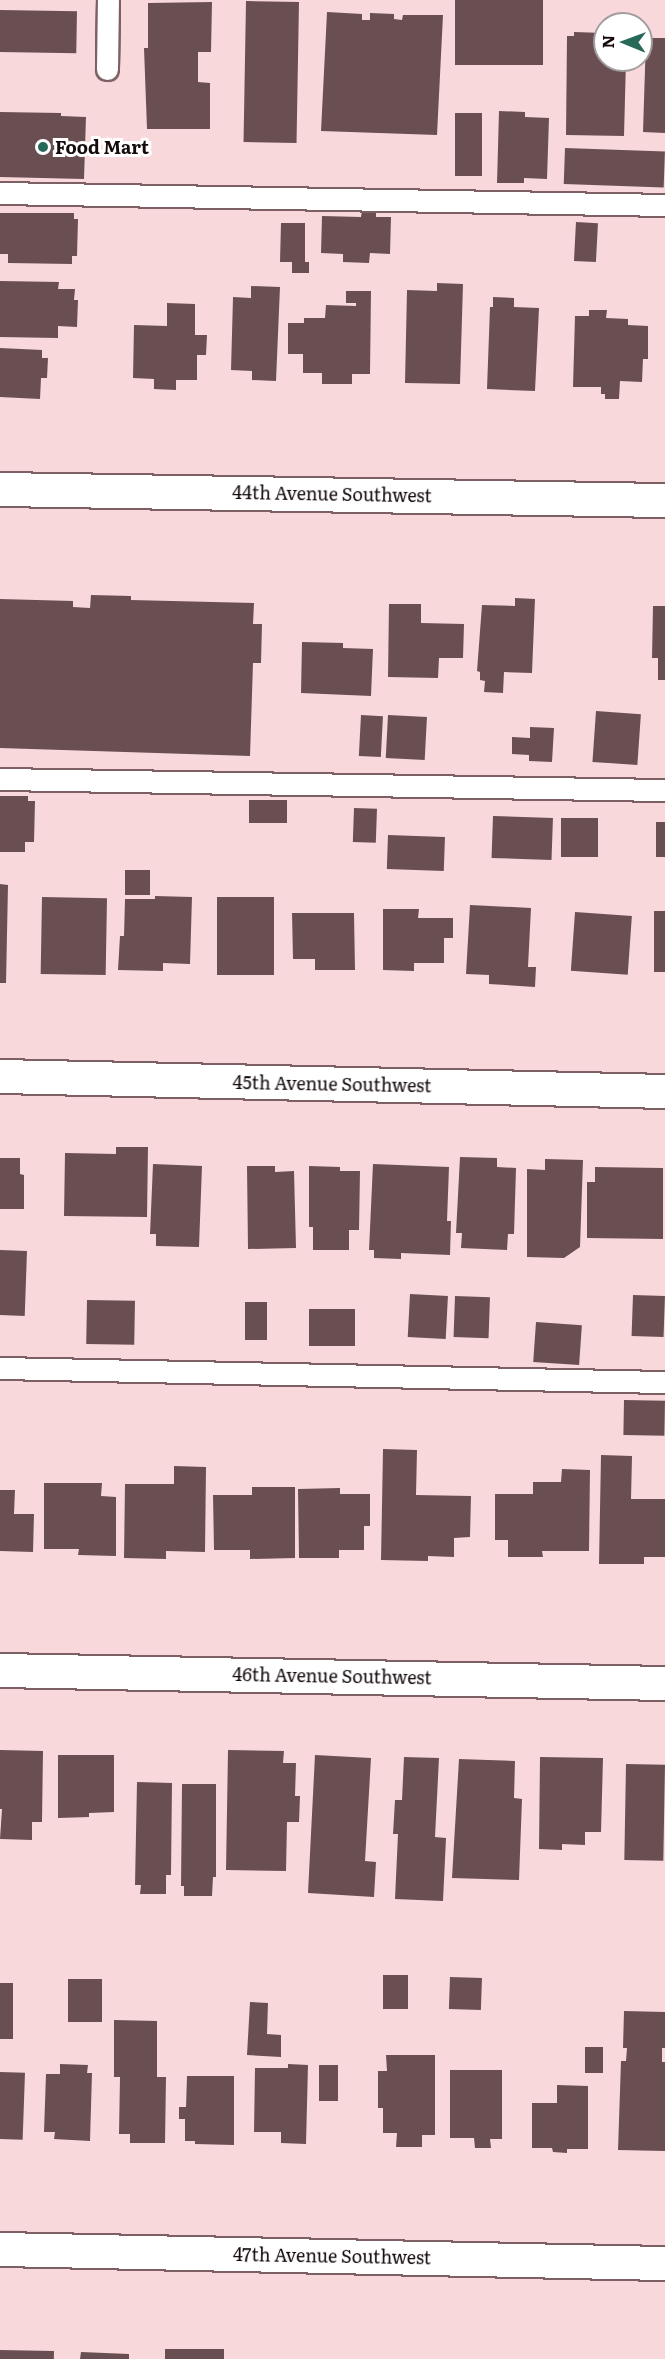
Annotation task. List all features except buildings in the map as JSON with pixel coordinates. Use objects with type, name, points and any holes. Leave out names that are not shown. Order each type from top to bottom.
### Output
[{"type":"street","name":"44th Avenue Southwest","points":[[0,489],[665,500]]},
{"type":"street","name":"45th Avenue Southwest","points":[[0,1076],[665,1091]]},
{"type":"street","name":"46th Avenue Southwest","points":[[0,1670],[665,1683]]},
{"type":"street","name":"47th Avenue Southwest","points":[[0,2249],[665,2263]]},
{"type":"lane","points":[[107,69],[108,0]]},
{"type":"lane","points":[[0,193],[665,204]]},
{"type":"lane","points":[[0,779],[665,790]]},
{"type":"lane","points":[[0,1368],[665,1382]]},
{"type":"place","name":"Food Mart","points":[[43,147]]}]
